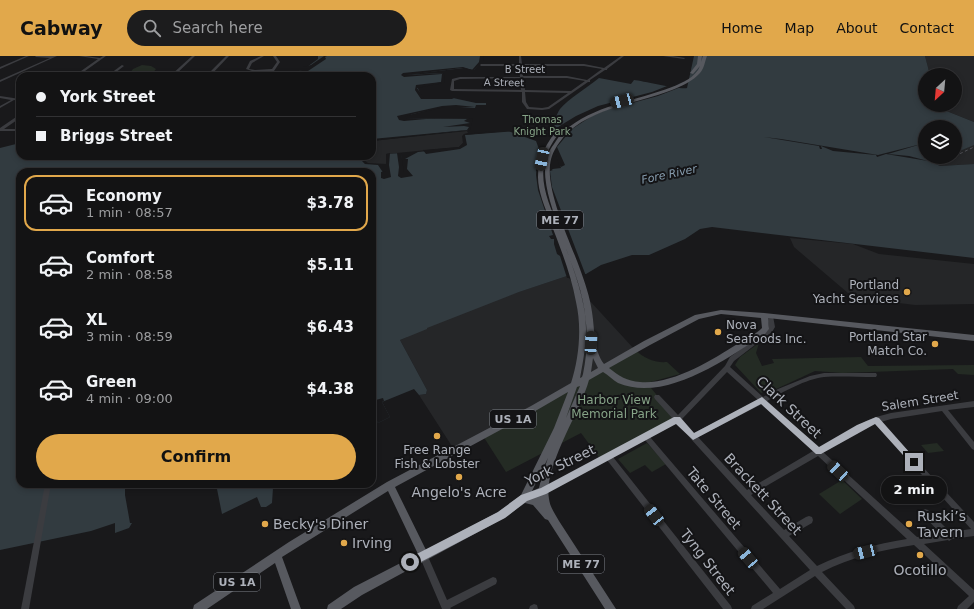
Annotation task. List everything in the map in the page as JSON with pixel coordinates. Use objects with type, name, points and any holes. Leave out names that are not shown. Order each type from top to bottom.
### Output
[{"type":"main road","name":"ME 77","points":[[524,498],[575,384],[581,357],[582,315],[577,290],[541,184],[540,167],[545,151],[560,130],[584,115],[613,104],[659,92],[680,82],[696,68],[700,56]]},
{"type":"main road","name":"ME 77","points":[[611,609],[551,518],[546,506],[543,491],[548,469],[580,396],[588,368],[591,343],[586,294],[549,189],[547,165],[550,153],[566,130],[586,117],[607,108],[665,92],[683,85],[701,70],[705,61],[705,56]]},
{"type":"main road","name":"US 1A","points":[[198,609],[277,556],[390,485],[534,408],[647,343],[697,317],[712,313],[731,312],[974,338]]},
{"type":"main road","points":[[591,343],[601,366],[612,375],[625,382],[648,385],[683,376],[713,363],[763,332],[766,329],[767,316]]},
{"type":"main road","points":[[390,485],[423,555]]},
{"type":"main road","name":"York Street","points":[[332,609],[358,591],[423,555],[502,515],[524,498],[543,491]]},
{"type":"main road","points":[[524,498],[536,502],[551,518]]},
{"type":"main road","points":[[277,556],[296,609]]},
{"type":"street","points":[[0,68],[28,56]]},
{"type":"street","points":[[36,56],[55,57]]},
{"type":"street","points":[[80,56],[101,59]]},
{"type":"street","points":[[82,72],[105,56]]},
{"type":"street","points":[[176,72],[194,56]]},
{"type":"street","points":[[212,72],[228,56]]},
{"type":"street","points":[[263,56],[253,60],[247,67],[251,70],[271,70],[277,66],[279,60],[274,56]]},
{"type":"street","points":[[520,56],[522,90],[526,105],[528,108],[536,109],[546,109],[551,106],[624,56]]},
{"type":"street","points":[[664,56],[684,58]]},
{"type":"street","points":[[20,72],[55,57]]},
{"type":"street","points":[[674,62],[676,57]]},
{"type":"street","points":[[481,65],[584,65],[606,69]]},
{"type":"street","points":[[115,72],[123,66]]},
{"type":"street","points":[[0,81],[16,74]]},
{"type":"street","points":[[11,76],[16,77]]},
{"type":"street","name":"B Street","points":[[460,78],[572,77],[589,81]]},
{"type":"street","name":"A Street","points":[[460,78],[453,80],[452,90],[544,90],[572,92]]},
{"type":"street","points":[[544,90],[545,96]]},
{"type":"street","points":[[0,97],[14,99]]},
{"type":"street","points":[[0,107],[14,99]]},
{"type":"street","points":[[0,130],[16,119]]},
{"type":"street","points":[[0,130],[16,130]]},
{"type":"street","name":"York Street","points":[[543,491],[677,420],[727,368],[732,359],[770,331],[772,327],[767,316]]},
{"type":"street","name":"Clark Street","points":[[727,368],[974,596]]},
{"type":"street","points":[[693,437],[762,400],[810,378],[824,376],[874,375]]},
{"type":"street","name":"Brackett Street","points":[[657,397],[851,609]]},
{"type":"street","name":"Salem Street","points":[[746,494],[860,427],[876,420],[891,416],[974,404]]},
{"type":"street","points":[[943,408],[974,446]]},
{"type":"street","points":[[876,420],[974,527]]},
{"type":"street","name":"Tate Street","points":[[645,436],[779,594]]},
{"type":"street","name":"Tyng Street","points":[[608,456],[728,609]]},
{"type":"street","points":[[24,609],[47,488]]},
{"type":"street","points":[[925,512],[949,537]]},
{"type":"street","points":[[783,535],[809,520]]},
{"type":"street","points":[[755,609],[816,571],[838,560],[916,541],[974,532]]},
{"type":"street","points":[[423,555],[446,608],[493,581]]},
{"type":"street","points":[[961,609],[974,596]]},
{"type":"shaded area","points":[[925,56],[974,56],[974,122],[949,112],[962,112],[962,68],[928,68]]},
{"type":"shaded area","points":[[467,131],[468,133],[464,134],[463,143],[459,147],[386,154],[386,164],[368,163],[364,160],[376,160],[376,141]]},
{"type":"shaded area","points":[[974,144],[974,164],[940,166],[936,164],[962,164],[962,150]]},
{"type":"shaded area","points":[[790,238],[853,244],[879,254],[974,264],[974,304],[915,305],[883,301],[848,293],[794,247]]},
{"type":"shaded area","points":[[567,276],[635,350],[455,451],[419,395],[426,394],[427,390],[400,340],[407,337],[404,330]]},
{"type":"green space","points":[[142,65],[151,66],[156,69],[154,72],[131,72],[133,69]]},
{"type":"green space","points":[[759,343],[756,353],[762,366],[774,363],[772,359],[861,357],[868,366],[974,365],[974,375],[958,374],[953,369],[842,373],[815,371],[774,390],[769,386],[762,389],[764,392],[761,393],[735,365],[740,357]]},
{"type":"green space","name":"Harbor View Memorial Park","points":[[635,350],[658,362],[667,362],[680,374],[647,383],[677,420],[601,460],[581,433],[506,472],[483,436]]},
{"type":"green space","points":[[647,443],[666,464],[652,472],[645,465],[630,473],[618,459]]},
{"type":"green space","points":[[937,443],[944,451],[928,453],[921,445]]},
{"type":"green space","points":[[842,480],[862,499],[840,514],[819,494]]},
{"type":"water","points":[[318,56],[482,56],[482,61],[474,70],[464,68],[403,75],[443,73],[443,82],[417,86],[422,98],[453,98],[476,103],[486,103],[486,105],[476,105],[475,108],[445,106],[405,116],[404,119],[467,118],[472,120],[469,130],[376,140],[376,72],[295,72],[303,70],[318,59]]},
{"type":"water","name":"Fore River","points":[[694,56],[925,56],[928,68],[918,68],[918,112],[949,112],[974,122],[974,145],[962,150],[962,120],[918,120],[918,164],[936,164],[940,166],[974,164],[974,258],[712,227],[700,229],[685,239],[649,255],[632,255],[601,265],[586,274],[567,276],[519,292],[400,340],[427,390],[426,394],[419,395],[414,389],[382,402],[390,417],[378,423],[376,419],[376,168],[16,168],[16,488],[125,488],[130,523],[132,523],[129,528],[115,533],[115,523],[91,531],[0,550],[0,148],[16,144],[16,160],[362,160],[365,164],[378,165],[386,177],[387,154],[401,153],[402,175],[406,175],[405,159],[418,152],[459,148],[465,144],[464,135],[508,131],[536,141],[540,152],[536,171],[561,168],[554,139],[557,116],[560,109],[568,101],[599,78],[631,84],[634,80],[687,88]]},
{"type":"water","points":[[217,488],[273,488],[272,503],[266,507],[261,507],[257,497],[222,514]]},
{"type":"pier","points":[[324,56],[327,56],[325,57],[326,59],[308,71],[294,72],[302,70],[300,69],[311,65]]},
{"type":"pier","points":[[480,56],[483,56],[484,60],[474,70],[472,70],[479,62]]},
{"type":"pier","points":[[463,67],[472,70],[462,68],[407,75],[445,73],[444,83],[417,88],[424,98],[454,98],[452,99],[421,99],[415,90],[416,85],[441,82],[442,74],[404,77],[401,75],[403,73]]},
{"type":"pier","points":[[672,84],[681,87],[658,96],[606,110],[592,116],[572,129],[557,147],[565,165],[561,167],[559,165],[555,151],[553,151],[553,133],[558,127],[576,116],[598,106],[652,92]]},
{"type":"pier","points":[[456,105],[475,107],[445,107],[413,114],[405,117],[405,119],[473,118],[470,130],[376,141],[376,139],[467,130],[469,127],[443,127],[470,123],[464,121],[467,119],[426,119],[404,121],[399,120],[397,116],[442,106]]},
{"type":"pier","points":[[515,131],[465,135],[467,145],[460,149],[426,154],[423,150],[459,147],[463,143],[462,136],[464,134]]},
{"type":"pier","points":[[764,137],[781,139],[878,155],[918,145],[888,154],[909,156],[918,159],[886,154],[877,157],[876,155],[833,151],[821,146],[822,149],[820,149],[819,146]]},
{"type":"pier","points":[[541,149],[538,170],[550,168],[553,170],[550,171],[552,187],[586,276],[567,278],[560,256],[557,254],[554,239],[551,239],[549,236],[553,235],[538,190],[536,175],[537,162]]},
{"type":"pier","points":[[390,153],[389,165],[391,177],[384,179],[381,178],[381,172],[386,171],[386,154]]},
{"type":"pier","points":[[397,153],[401,153],[404,173],[404,159],[408,159],[407,169],[413,176],[401,178],[398,176],[399,167]]},
{"type":"pier","points":[[383,398],[384,401],[382,402],[390,417],[378,423],[376,419],[376,400]]},
{"type":"railway","points":[[962,153],[974,147]]},
{"type":"place","name":"Portland Yacht Services","points":[[907,292]]},
{"type":"place","name":"Nova Seafoods Inc.","points":[[718,332]]},
{"type":"place","name":"Portland Star Match Co.","points":[[935,344]]},
{"type":"place","name":"Free Range Fish & Lobster","points":[[437,436]]},
{"type":"place","name":"Angelo's Acre","points":[[459,477]]},
{"type":"place","name":"Becky's Diner","points":[[265,524]]},
{"type":"place","name":"Ruski’s Tavern","points":[[909,524]]},
{"type":"place","name":"Irving","points":[[344,543]]},
{"type":"place","name":"Ocotillo","points":[[920,555]]},
{"type":"route","points":[[410,562],[502,515],[524,498],[543,491],[677,420],[693,437],[762,400],[818,452],[860,427],[876,420],[914,462]]},
{"type":"park label","name":"Thomas Knight Park","points":[[542,124]]}]
